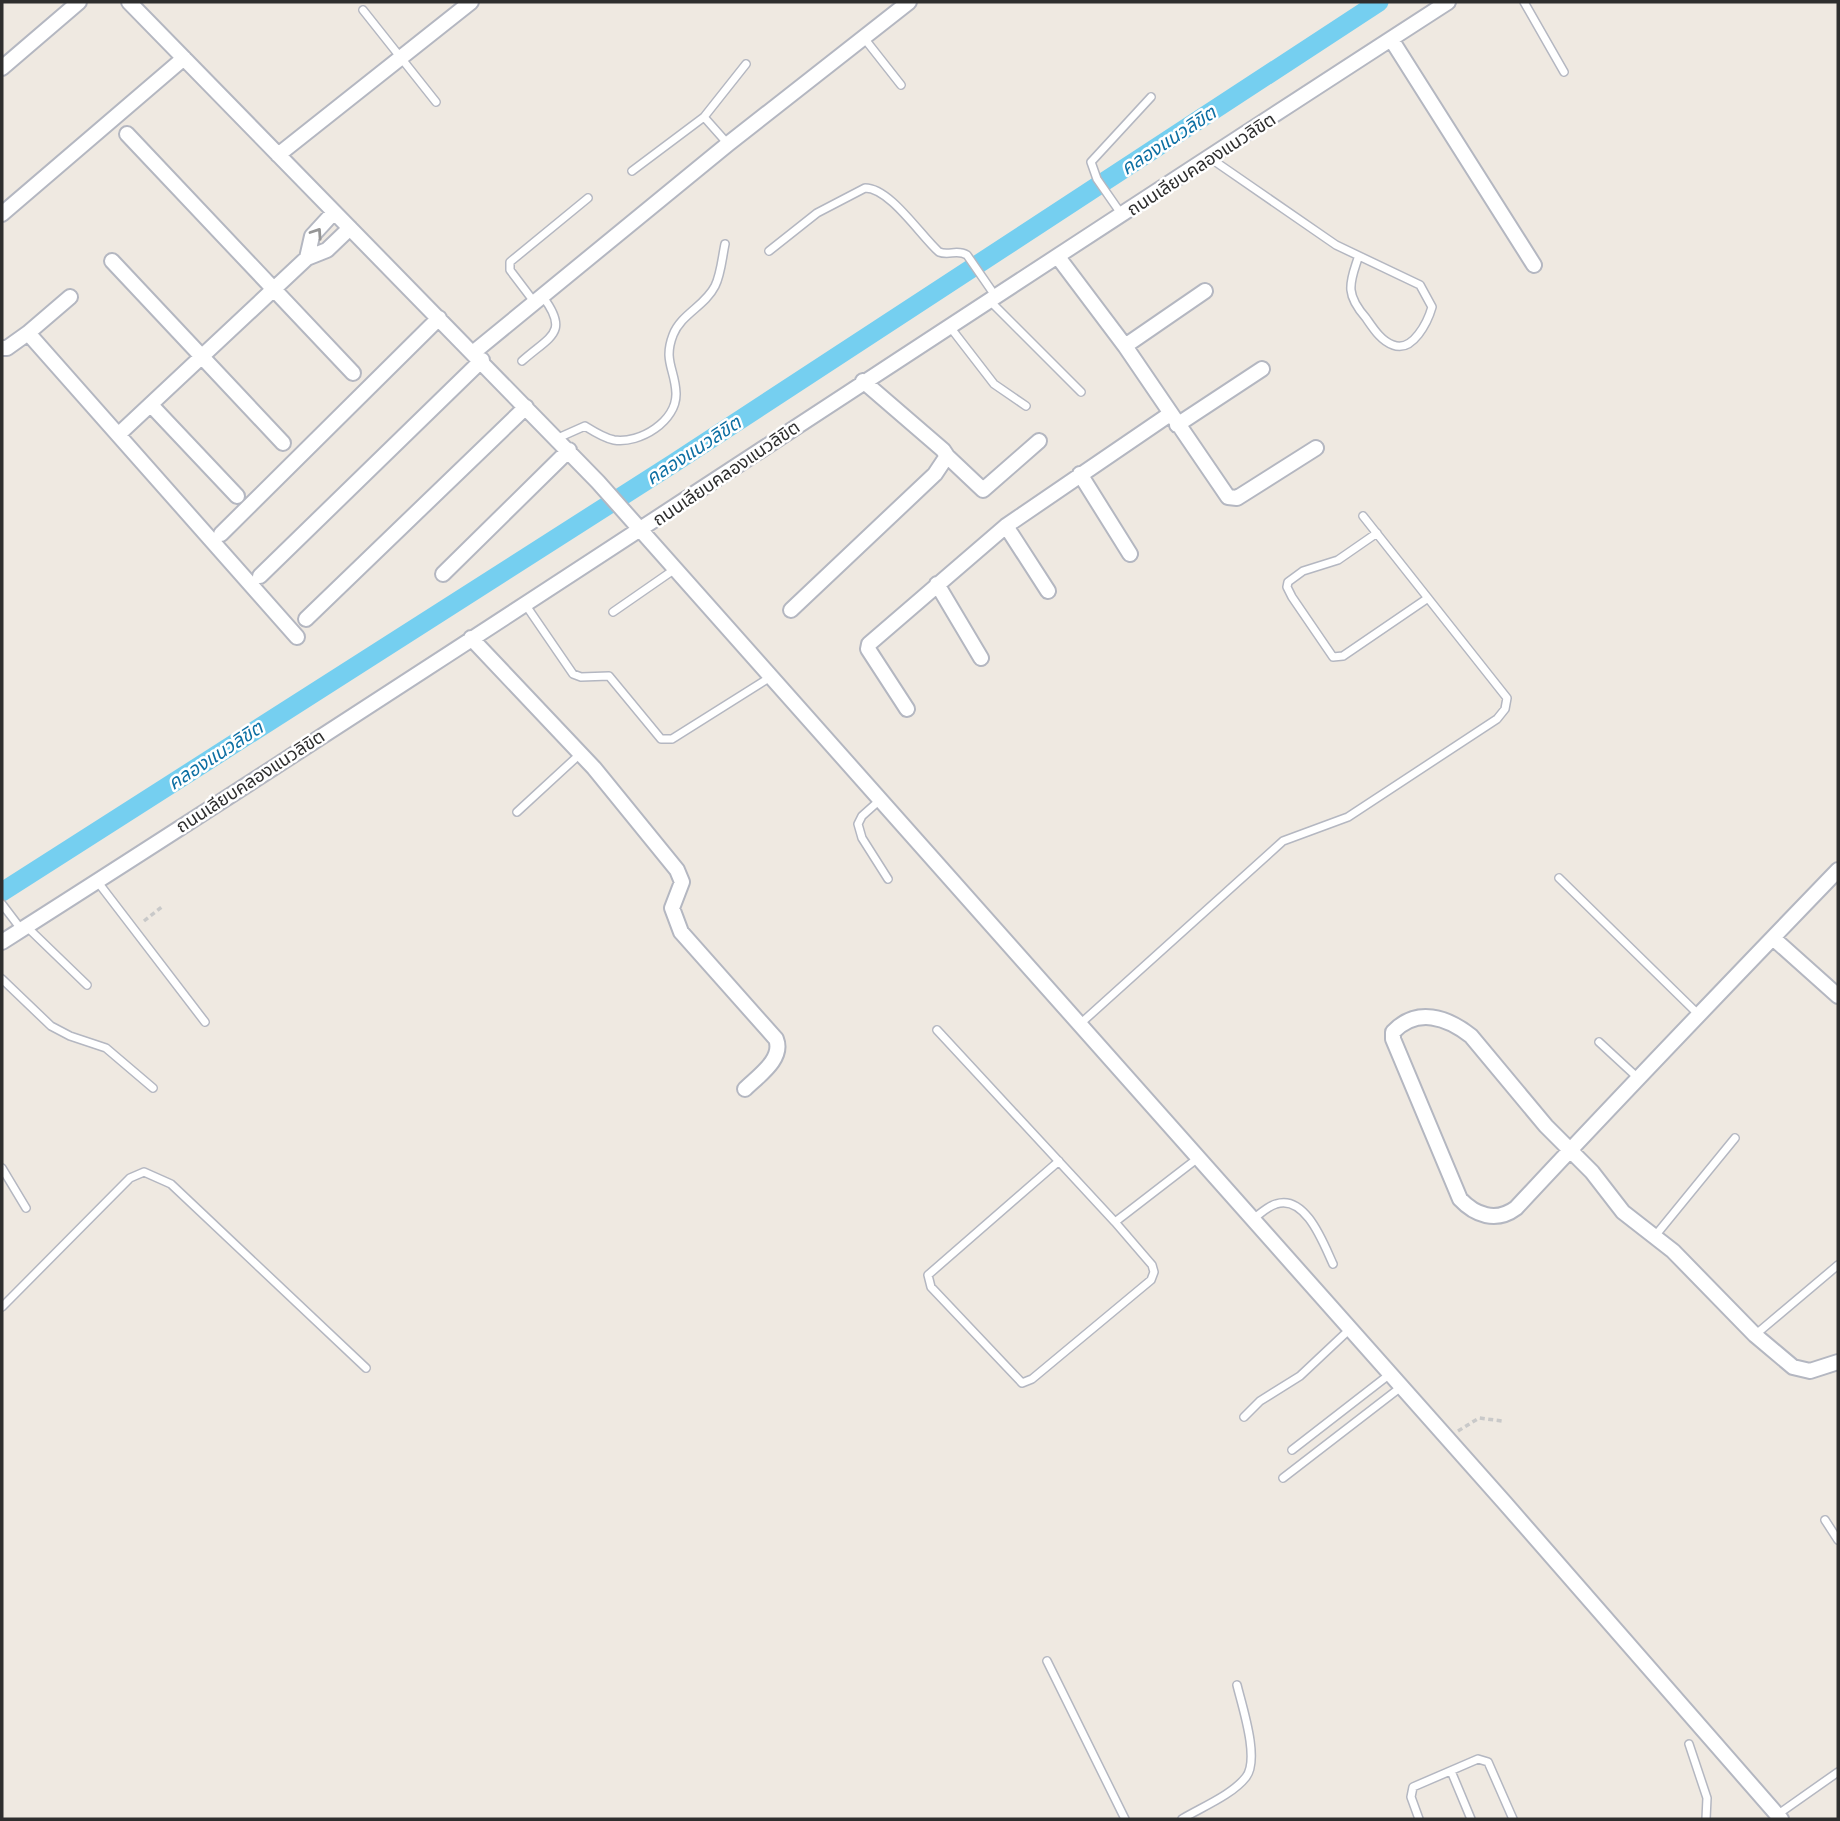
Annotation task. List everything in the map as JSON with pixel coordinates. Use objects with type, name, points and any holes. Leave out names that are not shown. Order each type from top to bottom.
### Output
[{"type":"street","points":[[2,68],[79,2]]},
{"type":"street","points":[[128,2],[569,450],[772,675],[1448,1438],[1779,1817]]},
{"type":"street","points":[[278,155],[471,2]]},
{"type":"street","points":[[260,576],[478,356],[540,300],[728,144],[909,2]]},
{"type":"street","name":"ถนนเลียบคลองแนวลิขิต","points":[[2,942],[640,530],[863,381],[1448,2]]},
{"type":"street","points":[[1391,39],[1534,265]]},
{"type":"street","points":[[2,214],[184,58]]},
{"type":"street","points":[[127,134],[353,373]]},
{"type":"street","points":[[307,258],[312,236],[334,212]]},
{"type":"street","points":[[119,434],[307,258],[327,250],[349,228]]},
{"type":"street","points":[[1058,257],[1125,346],[1233,499],[1316,448]]},
{"type":"street","points":[[112,261],[283,443]]},
{"type":"street","points":[[1125,346],[1205,291]]},
{"type":"street","points":[[2,348],[7,348],[28,333],[71,298]]},
{"type":"street","points":[[221,534],[439,318]]},
{"type":"street","points":[[28,333],[297,637]]},
{"type":"street","points":[[907,709],[868,649],[870,644],[1006,526],[1080,474],[1262,369]]},
{"type":"street","points":[[863,381],[943,450],[947,457],[984,491],[1039,441]]},
{"type":"street","points":[[151,405],[237,496]]},
{"type":"street","points":[[306,620],[526,407]]},
{"type":"street","points":[[443,574],[569,450]]},
{"type":"street","points":[[791,610],[935,474],[947,457]]},
{"type":"street","points":[[1080,474],[1130,554]]},
{"type":"street","points":[[1006,526],[1048,591]]},
{"type":"street","points":[[937,584],[981,658]]},
{"type":"street","points":[[471,638],[580,753],[677,870],[682,882],[672,908],[681,932],[775,1039],[779,1048],[777,1056],[745,1089]]},
{"type":"street","points":[[1838,870],[1698,1014],[1571,1149],[1511,1211],[1488,1217],[1471,1211],[1451,1183],[1393,1039],[1393,1032],[1408,1021],[1422,1016],[1456,1024],[1471,1035],[1546,1126],[1571,1149],[1623,1212],[1655,1236],[1755,1335],[1793,1367],[1810,1371],[1838,1362]]},
{"type":"street","points":[[1773,938],[1838,996]]},
{"type":"lane","points":[[1524,2],[1564,72]]},
{"type":"lane","points":[[363,9],[436,102]]},
{"type":"lane","points":[[864,38],[901,85]]},
{"type":"lane","points":[[632,171],[704,117],[746,64]]},
{"type":"lane","points":[[1122,215],[1091,169],[1094,156],[1151,97]]},
{"type":"lane","points":[[704,117],[728,144]]},
{"type":"lane","points":[[1210,157],[1289,214],[1358,258],[1407,276],[1428,295],[1432,307],[1428,323],[1410,342],[1402,346],[1393,345],[1379,335],[1356,305],[1351,292],[1351,280],[1358,258]]},
{"type":"lane","points":[[769,251],[817,213],[865,188],[871,188],[893,204],[939,252],[961,252],[972,261],[993,299],[1081,392]]},
{"type":"lane","points":[[522,361],[555,330],[558,323],[557,314],[510,270],[510,262],[588,198]]},
{"type":"lane","points":[[558,438],[585,426],[611,440],[633,439],[658,426],[670,414],[676,393],[667,356],[672,337],[677,326],[715,287],[725,244]]},
{"type":"lane","points":[[950,327],[994,384],[1026,406]]},
{"type":"lane","points":[[1080,1024],[1283,841],[1356,813],[1497,719],[1506,709],[1507,698],[1363,516]]},
{"type":"lane","points":[[1377,533],[1338,560],[1303,571],[1288,582],[1287,587],[1292,597],[1333,657],[1343,656],[1428,598]]},
{"type":"lane","points":[[612,612],[676,569]]},
{"type":"lane","points":[[524,604],[573,674],[581,677],[609,677],[661,739],[672,739],[772,675]]},
{"type":"lane","points":[[517,812],[580,753]]},
{"type":"lane","points":[[881,798],[858,824],[862,838],[888,879]]},
{"type":"lane","points":[[1559,878],[1698,1014]]},
{"type":"lane","points":[[97,880],[205,1022]]},
{"type":"lane","points":[[2,904],[12,917],[87,985]]},
{"type":"lane","points":[[2,979],[51,1026],[70,1036],[106,1048],[153,1088]]},
{"type":"lane","points":[[937,1030],[1059,1161],[1115,1222],[1152,1265],[1154,1272],[1151,1280],[1032,1379],[1022,1383],[932,1287],[928,1275],[1059,1161]]},
{"type":"lane","points":[[1599,1042],[1638,1078]]},
{"type":"lane","points":[[1655,1236],[1735,1138]]},
{"type":"lane","points":[[1115,1222],[1198,1158]]},
{"type":"lane","points":[[2,1168],[26,1208]]},
{"type":"lane","points":[[2,1307],[130,1178],[144,1172],[171,1184],[366,1368]]},
{"type":"lane","points":[[1253,1219],[1275,1204],[1294,1205],[1309,1219],[1333,1264]]},
{"type":"lane","points":[[1755,1335],[1838,1265]]},
{"type":"lane","points":[[1244,1417],[1260,1401],[1300,1376],[1350,1329]]},
{"type":"lane","points":[[1292,1450],[1390,1374]]},
{"type":"lane","points":[[1283,1478],[1402,1387]]},
{"type":"lane","points":[[1825,1520],[1838,1540]]},
{"type":"lane","points":[[1047,1661],[1125,1819]]},
{"type":"lane","points":[[1182,1819],[1236,1786],[1251,1768],[1251,1749],[1237,1685]]},
{"type":"lane","points":[[1689,1744],[1707,1798],[1706,1819]]},
{"type":"lane","points":[[1419,1819],[1411,1797],[1413,1787],[1478,1759],[1488,1762],[1513,1819]]},
{"type":"lane","points":[[1451,1771],[1471,1819]]},
{"type":"lane","points":[[1779,1817],[1838,1772]]},
{"type":"path","points":[[134,929],[163,905]]},
{"type":"path","points":[[1448,1438],[1479,1418],[1502,1421]]},
{"type":"waterway","name":"คลองแนวลิขิต","points":[[2,892],[674,463],[1379,2]]}]
